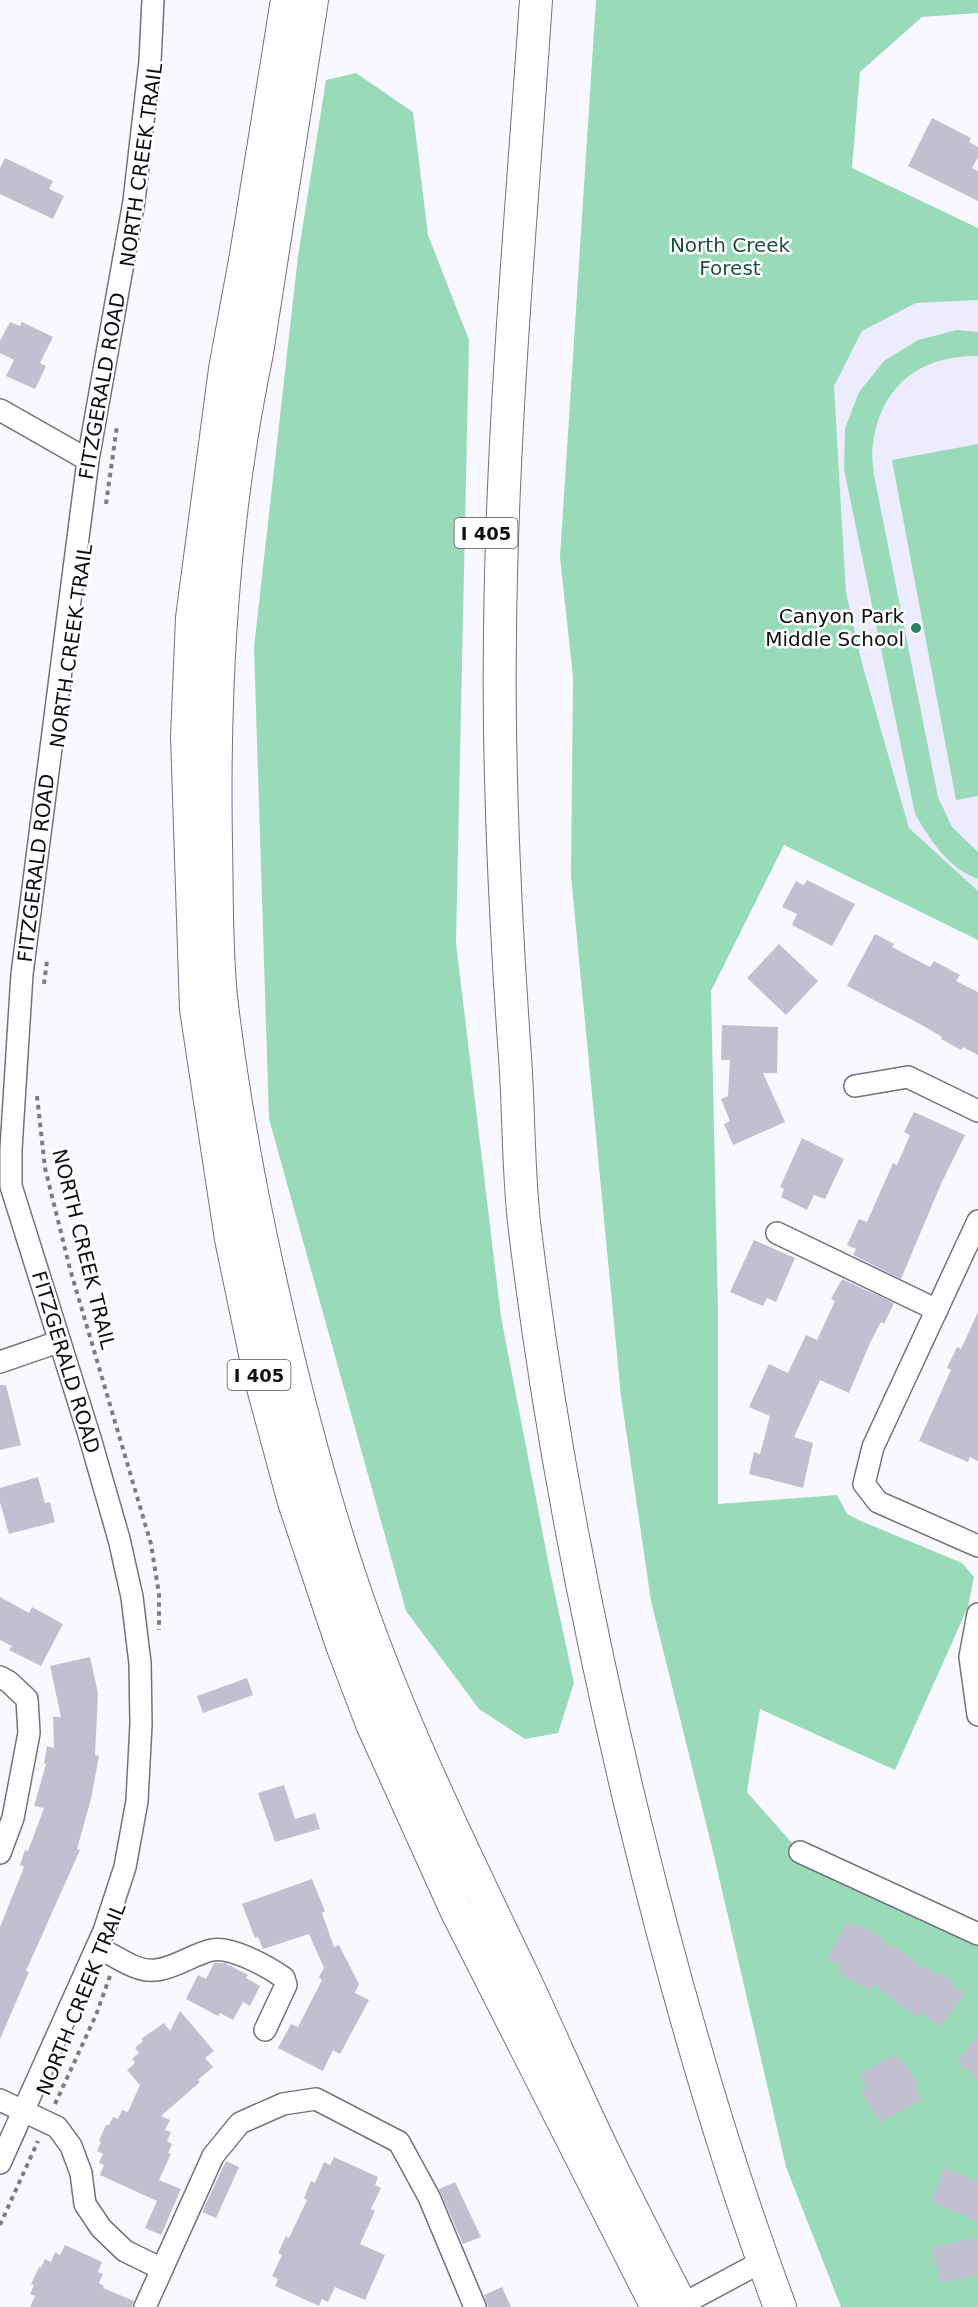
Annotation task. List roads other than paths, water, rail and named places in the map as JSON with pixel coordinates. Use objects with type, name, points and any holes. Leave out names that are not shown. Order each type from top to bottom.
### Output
[{"type":"highway","name":"I 405","points":[[287,0],[246,255],[225,369],[192,618],[187,737],[196,1009],[231,1239],[259,1372],[294,1502],[342,1645],[372,1724],[456,1910],[673,2306]]},
{"type":"highway","name":"I 405","points":[[312,0],[257,353],[231,496],[216,682],[215,774],[221,995],[251,1197],[286,1353],[319,1476],[364,1616],[406,1722],[561,2055],[673,2306]]},
{"type":"highway","name":"I 405","points":[[516,1062],[494,1007],[485,814],[483,658],[489,435],[518,0]]},
{"type":"highway","name":"I 405","points":[[536,0],[505,442],[500,615],[501,784],[508,970],[516,1062],[524,1215],[545,1379],[572,1535],[604,1692],[662,1932],[702,2071],[780,2307]]},
{"type":"highway","points":[[225,369],[246,405]]},
{"type":"street","name":"FITZGERALD ROAD","points":[[0,2163],[104,1931],[125,1866],[137,1801],[141,1725],[140,1663],[132,1597],[119,1539],[90,1438],[58,1342],[11,1186],[7,1105],[88,460],[134,201],[150,61],[153,0]]},
{"type":"street","points":[[0,410],[88,460]]},
{"type":"street","points":[[855,1086],[908,1077],[978,1111]]},
{"type":"street","points":[[978,1221],[873,1447],[864,1484],[878,1502],[978,1546]]},
{"type":"street","points":[[777,1233],[937,1310]]},
{"type":"street","points":[[0,1362],[58,1342]]},
{"type":"street","points":[[978,1614],[970,1657],[978,1715]]},
{"type":"street","points":[[0,1677],[9,1682],[27,1699],[29,1733],[13,1818],[0,1853]]},
{"type":"street","points":[[800,1852],[978,1934]]},
{"type":"street","points":[[97,1947],[144,1970],[156,1970],[214,1949],[236,1954],[279,1974],[284,1978],[286,1985],[265,2030]]},
{"type":"street","points":[[145,2307],[213,2156],[240,2122],[283,2104],[316,2099],[399,2142],[429,2197],[476,2307]]},
{"type":"street","points":[[0,2100],[57,2127],[71,2146],[81,2173],[85,2204],[101,2228],[125,2251],[162,2269]]},
{"type":"street","points":[[673,2306],[763,2261]]},
{"type":"place","name":"Canyon Park Middle School","points":[[916,628]]},
{"type":"park label","name":"North Creek Forest","points":[[730,256]]}]
